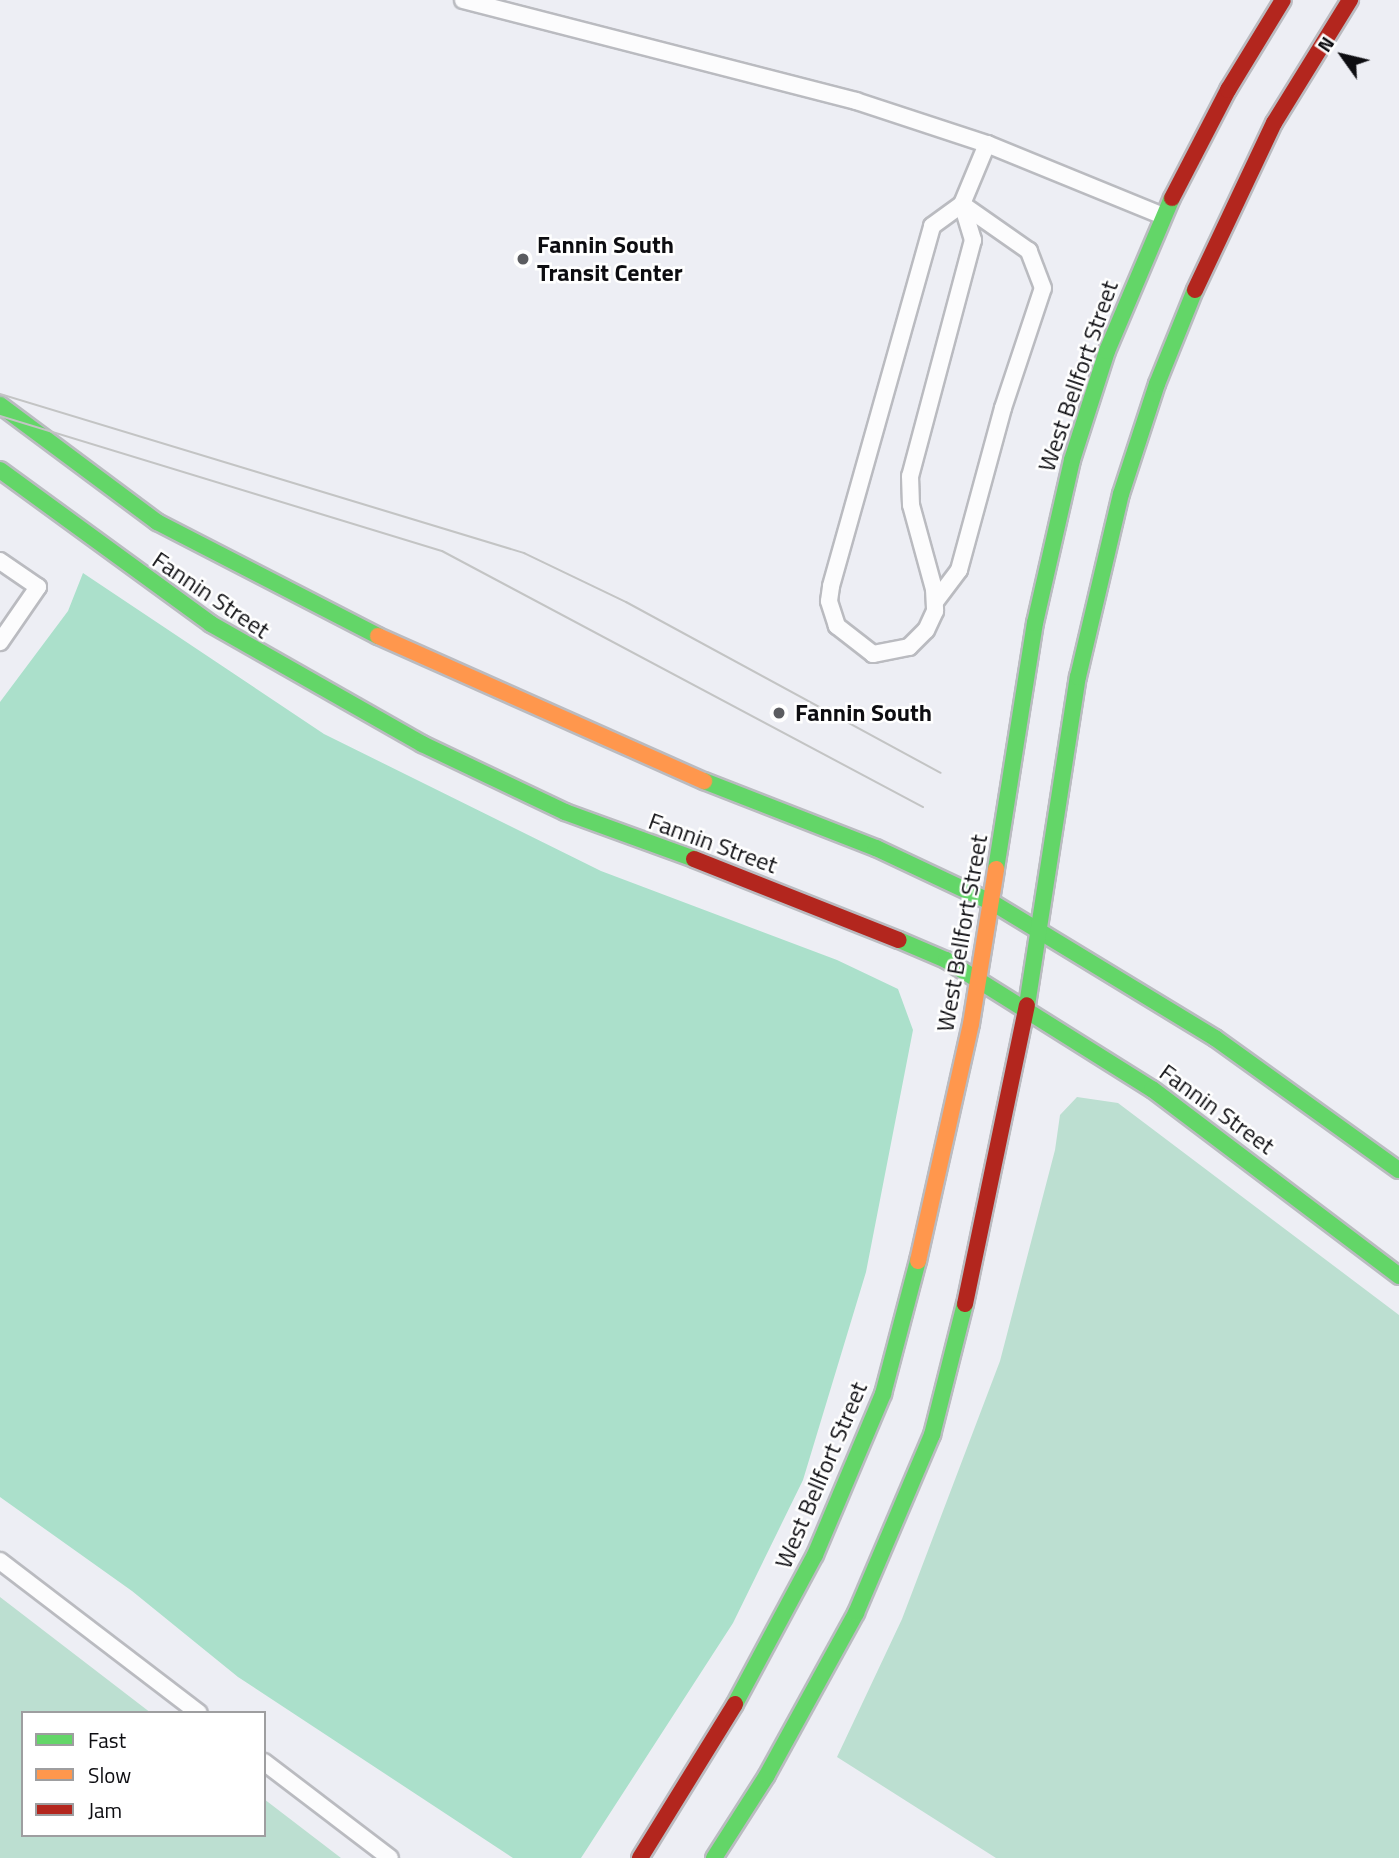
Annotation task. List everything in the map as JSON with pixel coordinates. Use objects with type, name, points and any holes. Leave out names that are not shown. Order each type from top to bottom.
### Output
[{"type":"main road","name":"West Bellfort Street","points":[[640,1858],[714,1744],[815,1555],[883,1394],[939,1178],[980,980],[1030,650],[1059,508],[1107,351],[1163,216],[1228,90],[1283,0]]},
{"type":"main road","points":[[714,1858],[767,1775],[856,1613],[932,1435],[981,1243],[1027,1008],[1078,677],[1105,555],[1142,425],[1209,239],[1274,123],[1350,0]]},
{"type":"main road","points":[[1163,216],[1183,226]]},
{"type":"main road","name":"Fannin Street","points":[[0,405],[157,522],[333,615],[641,757],[877,848],[993,903],[1215,1038],[1399,1170]]},
{"type":"main road","name":"Fannin Street","points":[[0,470],[211,624],[422,744],[565,812],[867,924],[980,980],[1027,1008],[1211,1131],[1399,1276]]},
{"type":"lane","points":[[463,0],[856,101],[987,144],[1163,216]]},
{"type":"lane","points":[[962,204],[1029,251],[1043,288],[1003,408],[959,570],[935,602],[931,621],[918,640],[885,654],[873,654],[844,635],[829,601],[932,226],[962,204],[987,144]]},
{"type":"lane","points":[[935,602],[911,505],[910,476],[973,240],[962,204]]},
{"type":"lane","points":[[0,561],[38,587],[0,642]]},
{"type":"lane","points":[[0,1561],[196,1711]]},
{"type":"lane","points":[[266,1764],[390,1858]]},
{"type":"green space","points":[[83,573],[324,734],[601,871],[837,960],[898,989],[913,1030],[866,1272],[803,1480],[733,1623],[581,1858],[513,1858],[238,1677],[132,1591],[0,1497],[0,702],[68,611]]},
{"type":"green space","points":[[1077,1097],[1118,1103],[1399,1315],[1399,1858],[996,1858],[837,1757],[902,1619],[1000,1361],[1055,1150],[1060,1115]]},
{"type":"green space","points":[[0,1597],[148,1711],[21,1711],[21,1837],[266,1837],[266,1801],[341,1858],[0,1858]]},
{"type":"tram line","points":[[0,394],[524,553],[626,602],[941,773]]},
{"type":"tram line","points":[[0,416],[442,551],[923,807]]},
{"type":"traffic: fast","points":[[996,869],[1035,623],[1072,460],[1107,351],[1172,198]]},
{"type":"traffic: fast","points":[[1027,1005],[1078,677],[1121,494],[1157,384],[1195,290]]},
{"type":"traffic: fast","points":[[0,405],[157,522],[378,636]]},
{"type":"traffic: fast","points":[[0,470],[211,624],[422,744],[565,812],[694,859]]},
{"type":"traffic: fast","points":[[704,781],[876,848],[993,903],[1215,1038],[1399,1170]]},
{"type":"traffic: fast","points":[[899,940],[946,960],[1152,1089],[1399,1276]]},
{"type":"traffic: fast","points":[[735,1704],[815,1555],[883,1394],[918,1261]]},
{"type":"traffic: fast","points":[[714,1858],[767,1775],[856,1613],[932,1435],[965,1304]]},
{"type":"traffic: slow","points":[[378,636],[704,781]]},
{"type":"traffic: slow","points":[[918,1261],[971,1024],[996,869]]},
{"type":"traffic: jam","points":[[1172,198],[1228,90],[1283,0]]},
{"type":"traffic: jam","points":[[1195,290],[1274,123],[1350,0]]},
{"type":"traffic: jam","points":[[694,859],[899,940]]},
{"type":"traffic: jam","points":[[965,1304],[1027,1005]]},
{"type":"traffic: jam","points":[[640,1858],[735,1704]]},
{"type":"place","name":"Fannin South Transit Center","points":[[523,259]]},
{"type":"place","name":"Fannin South","points":[[779,713]]}]
